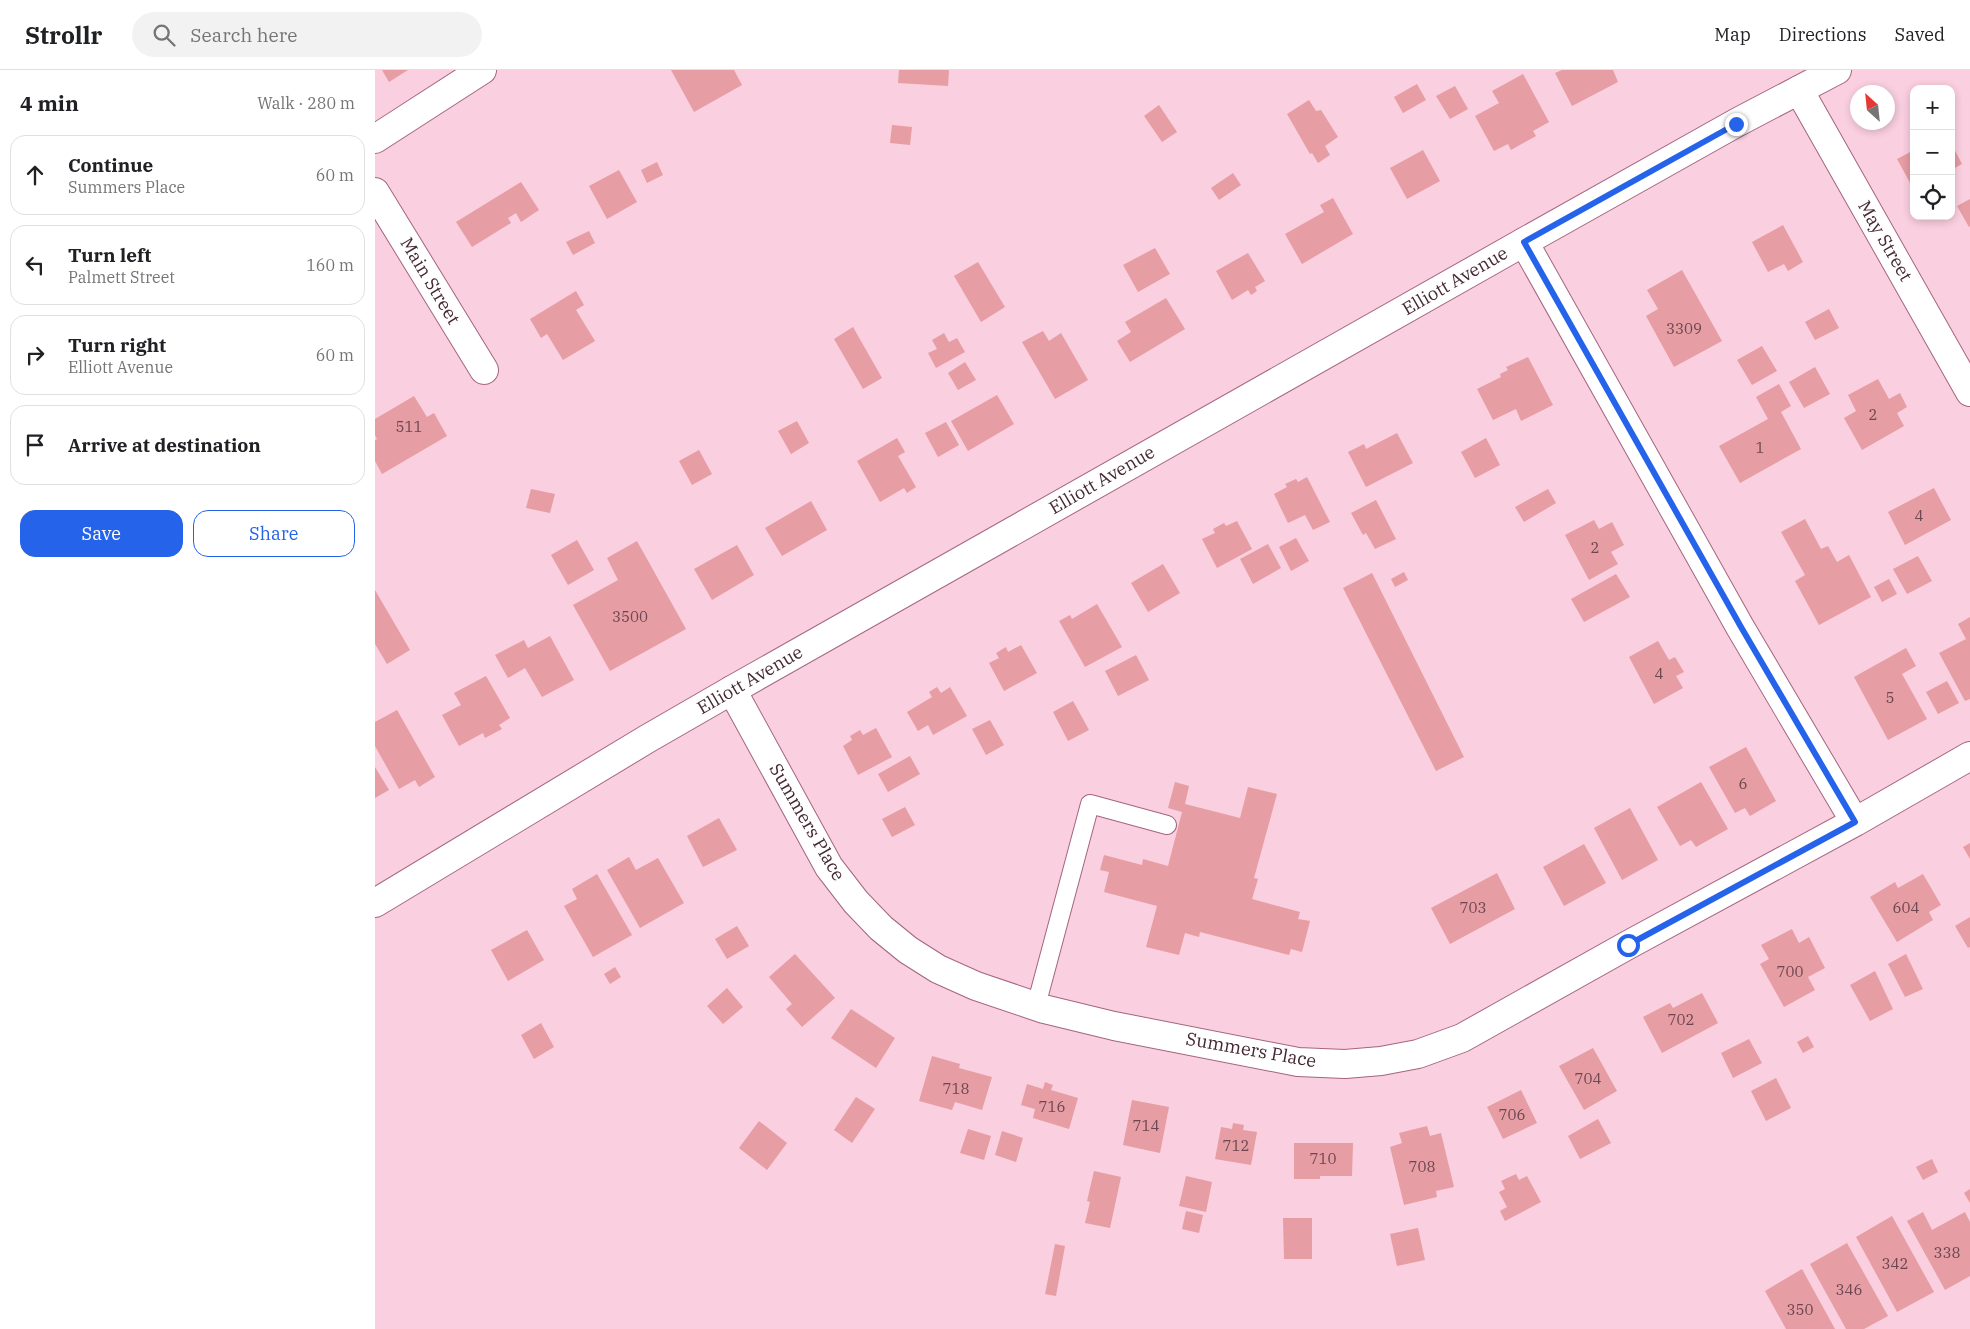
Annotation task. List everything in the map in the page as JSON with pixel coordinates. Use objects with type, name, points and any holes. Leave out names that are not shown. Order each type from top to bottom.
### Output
[{"type":"street","points":[[375,139],[482,70]]},
{"type":"street","name":"Elliott Avenue","points":[[375,904],[647,739],[732,690],[1524,242],[1837,70]]},
{"type":"street","name":"May Street","points":[[1799,90],[1970,392]]},
{"type":"street","name":"Main Street","points":[[375,192],[484,370]]},
{"type":"street","points":[[1524,242],[1741,627],[1855,822]]},
{"type":"street","name":"Summers Place","points":[[732,690],[829,868],[856,902],[881,928],[908,950],[939,969],[976,986],[1036,1006],[1115,1026],[1298,1062],[1345,1064],[1381,1061],[1418,1054],[1462,1038],[1628,945],[1855,822],[1970,756]]},
{"type":"lane","points":[[1036,1006],[1090,804],[1167,824]]},
{"type":"building","points":[[382,70],[408,70],[389,82]]},
{"type":"building","points":[[671,70],[734,70],[742,85],[694,112]]},
{"type":"building","points":[[899,70],[949,70],[948,86],[898,83]]},
{"type":"building","points":[[1562,70],[1613,70],[1618,82],[1572,106],[1555,73]]},
{"type":"building","points":[[1523,74],[1549,122],[1533,131],[1536,136],[1511,150],[1508,144],[1494,151],[1475,116],[1499,103],[1492,91]]},
{"type":"building","points":[[1417,84],[1426,100],[1403,113],[1394,97]]},
{"type":"building","points":[[1455,86],[1468,109],[1450,119],[1436,96]]},
{"type":"building","points":[[1309,100],[1316,111],[1321,110],[1338,137],[1325,146],[1330,155],[1318,163],[1312,153],[1310,154],[1287,114]]},
{"type":"building","points":[[1159,105],[1177,132],[1162,142],[1144,116]]},
{"type":"building","points":[[892,125],[912,127],[910,145],[890,143]]},
{"type":"building","points":[[1423,150],[1440,181],[1407,199],[1390,168]]},
{"type":"building","points":[[1955,151],[1962,164],[1955,168]]},
{"type":"building","points":[[1910,152],[1910,183],[1897,159]]},
{"type":"building","points":[[657,162],[663,175],[647,183],[641,170]]},
{"type":"building","points":[[619,170],[637,202],[607,219],[589,186]]},
{"type":"building","points":[[1233,173],[1241,185],[1219,200],[1211,188]]},
{"type":"building","points":[[521,182],[539,210],[521,222],[516,213],[508,218],[511,223],[472,247],[456,222]]},
{"type":"building","points":[[1333,198],[1353,234],[1302,264],[1285,234],[1324,212],[1320,205]]},
{"type":"building","points":[[1970,199],[1970,226],[1969,227],[1957,206]]},
{"type":"building","points":[[1783,225],[1803,262],[1788,271],[1784,264],[1768,272],[1752,242]]},
{"type":"building","points":[[589,231],[595,243],[573,255],[566,242]]},
{"type":"building","points":[[1155,248],[1170,274],[1138,292],[1123,265]]},
{"type":"building","points":[[1248,253],[1265,281],[1255,287],[1257,291],[1251,295],[1248,290],[1232,300],[1216,271]]},
{"type":"building","points":[[978,262],[1005,307],[981,322],[954,276]]},
{"type":"building","points":[[1682,270],[1722,341],[1674,367],[1646,316],[1658,309],[1647,290]]},
{"type":"building","points":[[576,291],[584,305],[576,310],[595,341],[563,360],[547,334],[541,338],[530,319]]},
{"type":"building","points":[[1166,298],[1185,329],[1130,362],[1117,341],[1131,332],[1125,322]]},
{"type":"building","points":[[1829,309],[1839,328],[1815,340],[1805,322]]},
{"type":"building","points":[[853,327],[882,378],[863,389],[834,339]]},
{"type":"building","points":[[1043,331],[1049,341],[1061,333],[1088,380],[1055,399],[1022,342]]},
{"type":"building","points":[[944,333],[949,342],[957,338],[965,352],[936,368],[928,353],[937,349],[932,340]]},
{"type":"building","points":[[1762,346],[1777,371],[1752,385],[1737,360]]},
{"type":"building","points":[[1528,357],[1553,405],[1521,421],[1516,409],[1493,420],[1477,389],[1501,377],[1500,374],[1508,370],[1506,367]]},
{"type":"building","points":[[965,362],[976,380],[958,390],[948,373]]},
{"type":"building","points":[[1815,367],[1830,394],[1804,408],[1789,382]]},
{"type":"building","points":[[1878,379],[1889,399],[1900,393],[1907,407],[1897,413],[1904,426],[1862,450],[1844,418],[1856,411],[1848,395]]},
{"type":"building","points":[[1779,384],[1791,406],[1781,412],[1801,449],[1740,483],[1719,446],[1768,419],[1756,397]]},
{"type":"building","points":[[997,395],[1014,424],[968,451],[951,421]]},
{"type":"building","points":[[414,396],[427,417],[434,413],[447,436],[382,474],[375,461],[375,440],[377,439],[375,435],[375,419]]},
{"type":"building","points":[[797,421],[809,443],[791,454],[778,431]]},
{"type":"building","points":[[946,422],[959,445],[938,457],[925,433]]},
{"type":"building","points":[[1397,433],[1413,463],[1366,487],[1348,452],[1364,444],[1366,449]]},
{"type":"building","points":[[897,438],[905,452],[898,456],[916,487],[907,493],[904,488],[880,502],[857,461]]},
{"type":"building","points":[[1486,438],[1500,465],[1475,478],[1461,452]]},
{"type":"building","points":[[699,450],[712,474],[692,485],[679,461]]},
{"type":"building","points":[[1307,477],[1330,522],[1313,530],[1305,515],[1288,523],[1274,494],[1287,487],[1285,484],[1296,479],[1298,482]]},
{"type":"building","points":[[1934,488],[1951,520],[1905,545],[1888,512]]},
{"type":"building","points":[[531,489],[555,494],[550,513],[526,508]]},
{"type":"building","points":[[1548,489],[1556,503],[1524,522],[1515,507]]},
{"type":"building","points":[[1376,500],[1396,539],[1375,549],[1366,533],[1363,535],[1351,513]]},
{"type":"building","points":[[811,501],[827,530],[782,556],[765,528]]},
{"type":"building","points":[[1805,519],[1821,549],[1828,546],[1837,562],[1849,555],[1871,597],[1819,625],[1795,581],[1805,575],[1781,532]]},
{"type":"building","points":[[1594,520],[1599,529],[1612,522],[1624,545],[1611,552],[1618,564],[1589,580],[1565,535]]},
{"type":"building","points":[[1237,521],[1252,549],[1217,568],[1202,539],[1215,533],[1213,529],[1224,523],[1226,526]]},
{"type":"building","points":[[1296,538],[1309,561],[1291,571],[1279,547]]},
{"type":"building","points":[[577,540],[594,570],[568,585],[551,555]]},
{"type":"building","points":[[637,541],[686,629],[610,671],[573,605],[618,580],[607,558]]},
{"type":"building","points":[[1268,544],[1281,568],[1253,584],[1240,559]]},
{"type":"building","points":[[737,545],[754,575],[712,600],[694,569]]},
{"type":"building","points":[[1918,556],[1932,581],[1907,594],[1893,569]]},
{"type":"building","points":[[1163,564],[1180,593],[1148,612],[1131,583]]},
{"type":"building","points":[[1404,572],[1408,580],[1395,587],[1391,579]]},
{"type":"building","points":[[1372,573],[1464,757],[1436,771],[1343,588]]},
{"type":"building","points":[[1616,574],[1630,597],[1584,622],[1571,599]]},
{"type":"building","points":[[1889,579],[1897,594],[1882,602],[1874,587]]},
{"type":"building","points":[[375,590],[410,650],[387,664],[375,644]]},
{"type":"building","points":[[1097,604],[1122,647],[1085,667],[1059,621],[1070,615],[1072,619]]},
{"type":"building","points":[[1970,617],[1970,699],[1965,701],[1939,653],[1966,639],[1958,624]]},
{"type":"building","points":[[550,636],[574,680],[542,697],[525,668],[508,678],[495,655],[524,640],[528,648]]},
{"type":"building","points":[[1658,641],[1669,660],[1675,657],[1684,672],[1676,676],[1683,688],[1654,704],[1629,657]]},
{"type":"building","points":[[1021,645],[1037,673],[1004,691],[989,663],[999,658],[996,653],[1006,647],[1008,652]]},
{"type":"building","points":[[1906,648],[1916,666],[1902,674],[1927,719],[1888,740],[1854,677]]},
{"type":"building","points":[[1136,655],[1149,680],[1118,696],[1105,671]]},
{"type":"building","points":[[486,676],[510,718],[499,725],[502,729],[485,738],[483,733],[459,746],[442,715],[461,705],[454,693]]},
{"type":"building","points":[[1947,681],[1959,703],[1938,714],[1926,692]]},
{"type":"building","points":[[937,687],[941,693],[950,687],[967,716],[933,735],[928,725],[918,731],[907,712],[932,697],[929,692]]},
{"type":"building","points":[[1073,701],[1089,730],[1068,741],[1053,712]]},
{"type":"building","points":[[397,710],[435,777],[419,787],[415,780],[399,789],[375,746],[375,722]]},
{"type":"building","points":[[990,720],[1004,745],[986,755],[972,729]]},
{"type":"building","points":[[876,728],[892,757],[858,775],[843,746],[852,740],[850,736],[860,730],[863,735]]},
{"type":"building","points":[[1746,747],[1776,801],[1750,816],[1745,808],[1735,813],[1709,767]]},
{"type":"building","points":[[910,756],[920,774],[888,792],[878,774]]},
{"type":"building","points":[[375,767],[389,790],[375,798]]},
{"type":"building","points":[[1175,782],[1189,786],[1185,804],[1240,818],[1248,787],[1277,794],[1254,878],[1258,879],[1252,899],[1300,912],[1298,919],[1310,921],[1302,952],[1291,949],[1289,955],[1200,932],[1199,937],[1185,933],[1179,955],[1146,947],[1157,906],[1104,892],[1109,872],[1100,870],[1104,855],[1142,865],[1143,859],[1168,866],[1182,812],[1168,808]]},
{"type":"building","points":[[1701,782],[1728,829],[1696,847],[1691,840],[1680,846],[1657,807]]},
{"type":"building","points":[[905,807],[915,825],[892,837],[882,819]]},
{"type":"building","points":[[1630,808],[1658,860],[1622,880],[1594,828]]},
{"type":"building","points":[[719,818],[737,850],[703,867],[687,836]]},
{"type":"building","points":[[1970,843],[1970,859],[1963,847]]},
{"type":"building","points":[[1584,844],[1606,883],[1564,906],[1543,867]]},
{"type":"building","points":[[629,857],[636,870],[658,858],[684,903],[640,928],[607,870]]},
{"type":"building","points":[[1497,873],[1515,909],[1450,944],[1431,908]]},
{"type":"building","points":[[597,874],[632,935],[593,957],[564,906],[577,899],[572,889]]},
{"type":"building","points":[[1923,874],[1941,905],[1929,912],[1933,920],[1897,942],[1870,897],[1895,882],[1898,888]]},
{"type":"building","points":[[1970,917],[1970,947],[1968,948],[1955,926]]},
{"type":"building","points":[[737,926],[749,946],[727,959],[715,939]]},
{"type":"building","points":[[1792,929],[1799,943],[1809,937],[1825,968],[1808,977],[1815,990],[1784,1007],[1760,964],[1769,959],[1761,945]]},
{"type":"building","points":[[527,930],[544,960],[508,981],[491,950]]},
{"type":"building","points":[[795,954],[835,998],[802,1027],[786,1009],[792,1004],[769,977]]},
{"type":"building","points":[[1906,954],[1923,989],[1905,997],[1888,964]]},
{"type":"building","points":[[615,967],[621,977],[610,984],[604,974]]},
{"type":"building","points":[[1875,971],[1893,1009],[1870,1021],[1850,985]]},
{"type":"building","points":[[727,988],[743,1007],[723,1024],[707,1006]]},
{"type":"building","points":[[1702,993],[1718,1023],[1662,1053],[1643,1017],[1670,1003],[1673,1008]]},
{"type":"building","points":[[851,1009],[895,1038],[876,1068],[831,1038]]},
{"type":"building","points":[[541,1023],[554,1047],[534,1059],[521,1035]]},
{"type":"building","points":[[1808,1036],[1814,1047],[1803,1053],[1797,1042]]},
{"type":"building","points":[[1749,1039],[1762,1063],[1733,1078],[1721,1053]]},
{"type":"building","points":[[1593,1048],[1617,1091],[1584,1110],[1559,1066]]},
{"type":"building","points":[[932,1056],[960,1064],[959,1068],[992,1077],[982,1110],[955,1102],[952,1110],[919,1101]]},
{"type":"building","points":[[1776,1078],[1791,1108],[1766,1121],[1751,1091]]},
{"type":"building","points":[[1045,1082],[1053,1085],[1051,1090],[1078,1098],[1069,1129],[1033,1118],[1035,1109],[1021,1105],[1027,1084],[1043,1089]]},
{"type":"building","points":[[1521,1090],[1537,1123],[1503,1139],[1487,1107]]},
{"type":"building","points":[[856,1097],[875,1109],[852,1143],[834,1130]]},
{"type":"building","points":[[1132,1100],[1169,1107],[1160,1153],[1123,1145]]},
{"type":"building","points":[[1598,1119],[1611,1143],[1580,1159],[1568,1136]]},
{"type":"building","points":[[759,1121],[787,1143],[767,1170],[739,1148]]},
{"type":"building","points":[[1233,1123],[1244,1125],[1243,1130],[1257,1132],[1251,1165],[1215,1159],[1221,1127],[1232,1129]]},
{"type":"building","points":[[1427,1126],[1430,1136],[1441,1133],[1454,1187],[1436,1191],[1437,1197],[1404,1205],[1390,1147],[1402,1143],[1399,1133]]},
{"type":"building","points":[[968,1129],[991,1136],[984,1160],[960,1153]]},
{"type":"building","points":[[1002,1131],[1023,1138],[1016,1162],[995,1155]]},
{"type":"building","points":[[1294,1143],[1353,1143],[1352,1176],[1320,1176],[1320,1179],[1294,1179]]},
{"type":"building","points":[[1932,1159],[1938,1172],[1923,1180],[1916,1167]]},
{"type":"building","points":[[1094,1171],[1121,1177],[1110,1228],[1085,1223],[1090,1202],[1087,1201]]},
{"type":"building","points":[[1516,1174],[1519,1180],[1527,1176],[1541,1202],[1505,1221],[1500,1211],[1507,1207],[1499,1192],[1505,1189],[1501,1181]]},
{"type":"building","points":[[1186,1176],[1212,1182],[1206,1212],[1179,1206]]},
{"type":"building","points":[[1970,1189],[1970,1203],[1964,1193]]},
{"type":"building","points":[[1186,1211],[1203,1215],[1199,1233],[1182,1229]]},
{"type":"building","points":[[1923,1212],[1932,1230],[1965,1212],[1970,1222],[1970,1276],[1945,1290],[1907,1221]]},
{"type":"building","points":[[1892,1216],[1934,1292],[1897,1312],[1856,1237]]},
{"type":"building","points":[[1283,1218],[1312,1218],[1312,1259],[1284,1259]]},
{"type":"building","points":[[1418,1228],[1425,1260],[1397,1266],[1390,1234]]},
{"type":"building","points":[[1847,1243],[1888,1316],[1864,1329],[1846,1329],[1810,1264]]},
{"type":"building","points":[[1055,1244],[1065,1246],[1056,1296],[1045,1294]]},
{"type":"building","points":[[1802,1269],[1835,1329],[1786,1329],[1765,1291]]},
{"type":"route","points":[[1628,945],[1855,822],[1741,627],[1524,242],[1736,124]]}]
